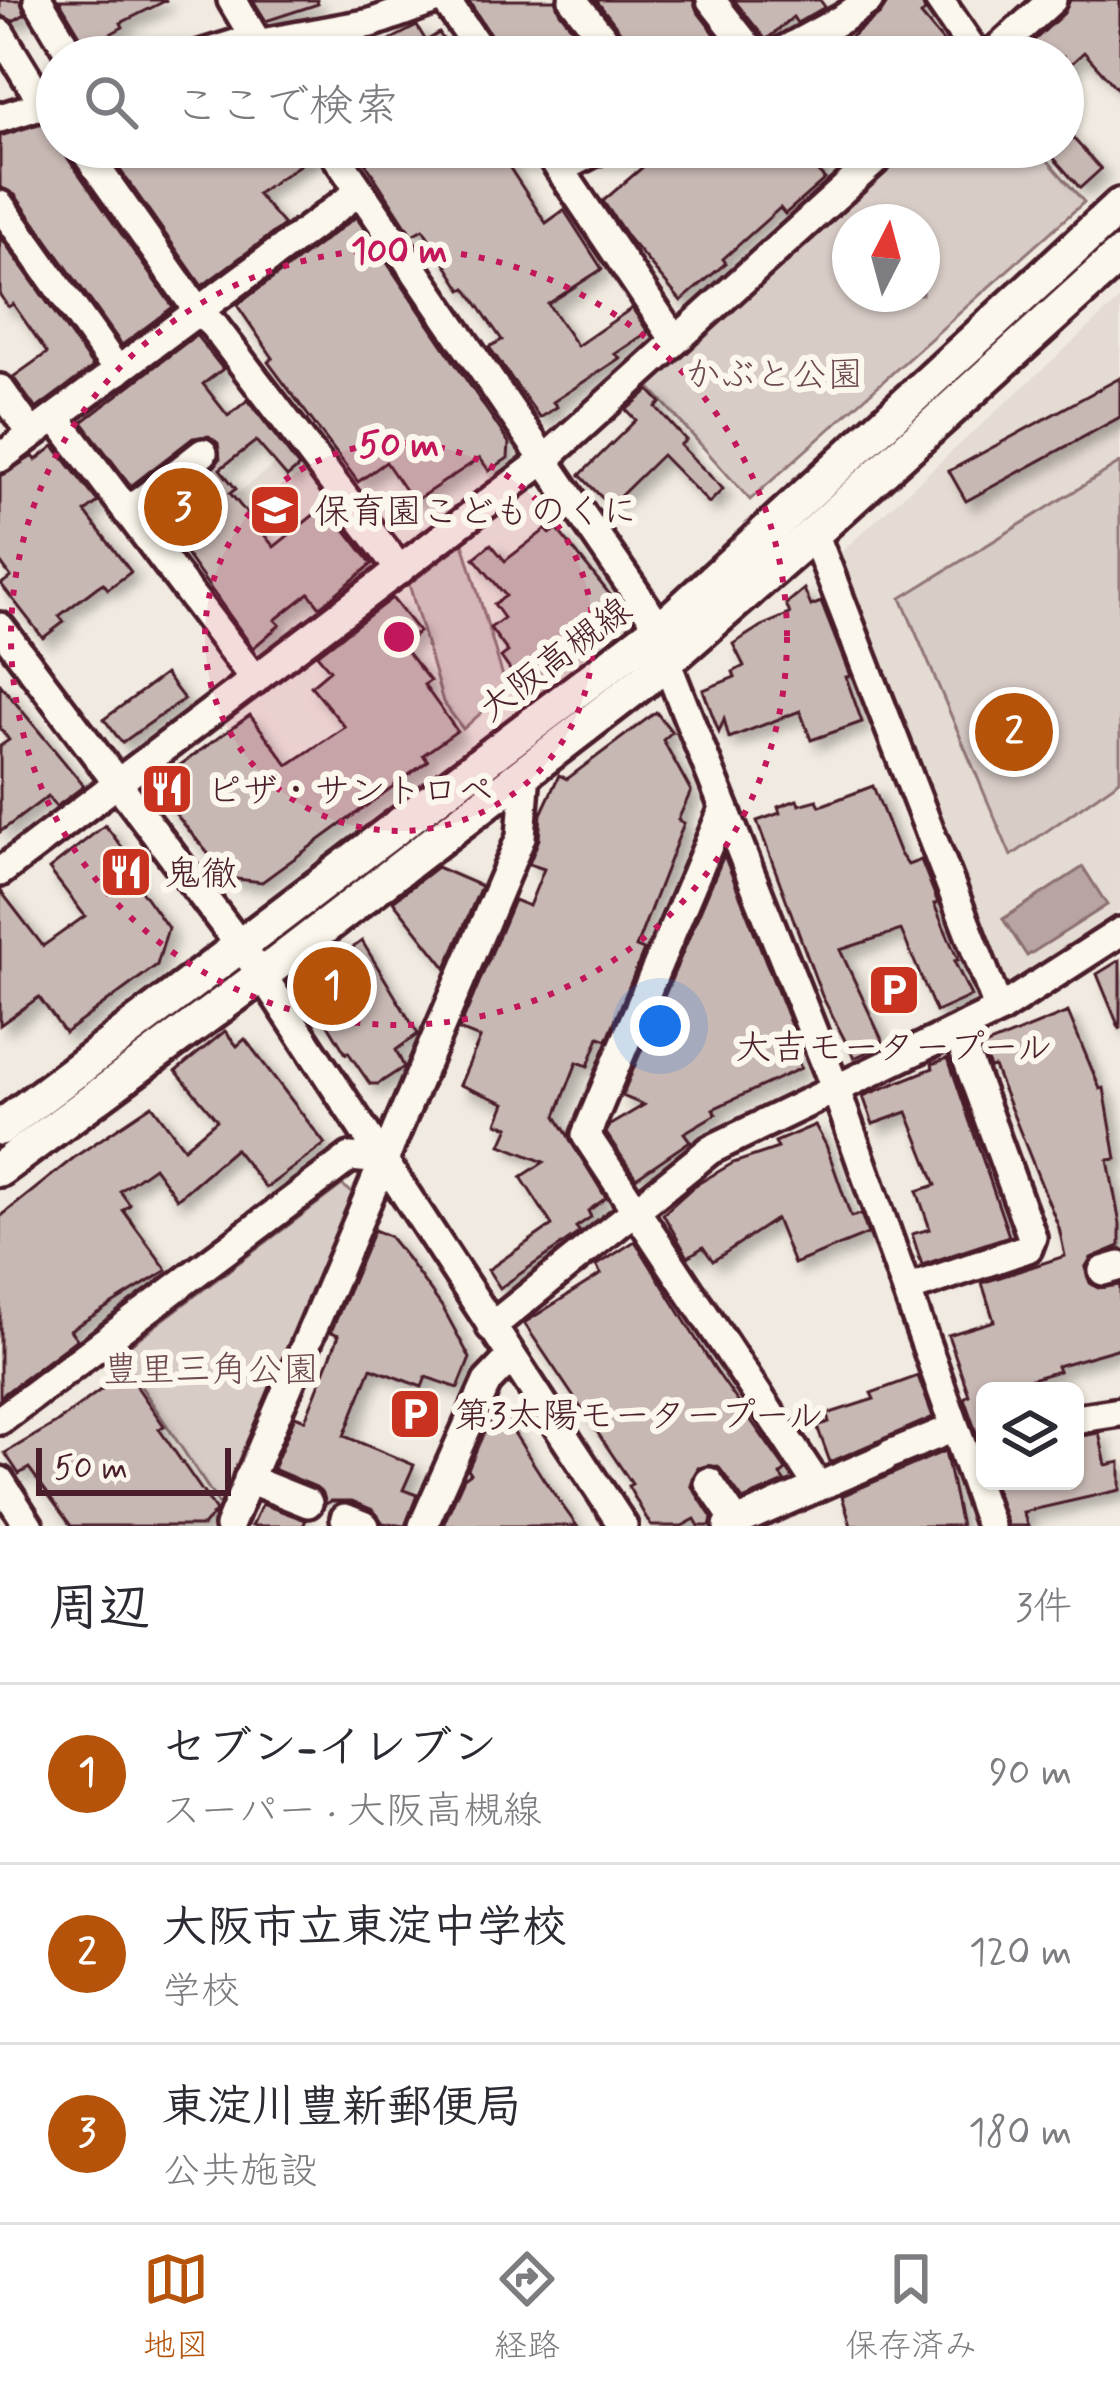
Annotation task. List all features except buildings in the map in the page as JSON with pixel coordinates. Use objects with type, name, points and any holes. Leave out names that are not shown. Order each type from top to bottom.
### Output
[{"type":"main road","name":"大阪高槻線","points":[[0,1128],[659,627],[1120,206]]},
{"type":"main road","name":"大阪高槻線","points":[[0,1169],[262,975],[666,661],[1120,255]]},
{"type":"street","points":[[38,0],[59,36]]},
{"type":"street","points":[[232,0],[253,36]]},
{"type":"street","points":[[320,36],[435,0]]},
{"type":"street","points":[[445,0],[470,36]]},
{"type":"street","points":[[572,0],[601,36]]},
{"type":"street","points":[[711,0],[739,36]]},
{"type":"street","points":[[801,36],[838,9],[868,0]]},
{"type":"street","points":[[939,0],[964,36]]},
{"type":"street","points":[[1012,36],[1052,0]]},
{"type":"street","points":[[0,33],[36,83]]},
{"type":"street","points":[[0,118],[36,109]]},
{"type":"street","points":[[97,168],[198,311],[400,569]]},
{"type":"street","points":[[344,168],[659,627],[666,661],[836,1090],[954,1428],[975,1453],[990,1526]]},
{"type":"street","points":[[560,168],[675,340]]},
{"type":"street","points":[[0,872],[543,461],[867,168]]},
{"type":"street","points":[[0,458],[360,191]]},
{"type":"street","points":[[0,206],[118,371]]},
{"type":"street","points":[[0,389],[32,434]]},
{"type":"street","points":[[56,417],[255,680]]},
{"type":"street","points":[[127,512],[203,453]]},
{"type":"street","points":[[814,533],[999,1010]]},
{"type":"street","points":[[2,636],[262,975],[623,1526]]},
{"type":"street","points":[[230,1526],[520,837],[526,771]]},
{"type":"street","points":[[724,808],[586,1135],[818,1486]]},
{"type":"street","points":[[491,1327],[710,1150],[999,1010],[1120,932]]},
{"type":"street","points":[[908,1289],[1028,1248],[1032,1238],[957,1031]]},
{"type":"street","points":[[0,1420],[350,1157],[384,1160]]},
{"type":"street","points":[[422,1526],[487,1382],[510,1358]]},
{"type":"street","points":[[1084,1418],[1120,1412]]},
{"type":"street","points":[[709,1482],[732,1524],[954,1428]]},
{"type":"street","points":[[248,1479],[308,1503]]},
{"type":"street","points":[[0,1481],[29,1526]]},
{"type":"shaded area","points":[[1120,299],[1120,910],[1006,984],[839,554]]},
{"type":"shaded area","points":[[294,450],[382,565],[323,610],[235,495]]},
{"type":"shaded area","points":[[1083,867],[1107,905],[1027,956],[1003,919]]},
{"type":"green space","name":"かぶと公園","points":[[884,168],[1054,168],[1084,202],[750,500],[646,383],[832,215],[832,312],[940,312],[940,204],[844,204]]},
{"type":"green space","points":[[1120,463],[1120,780],[1011,856],[901,598]]},
{"type":"green space","points":[[463,543],[507,690],[463,729],[443,702],[409,584]]},
{"type":"green space","name":"豊里三角公園","points":[[342,1185],[357,1196],[224,1512],[119,1353]]},
{"type":"place","name":"東淀川豊新郵便局","points":[[183,507]]},
{"type":"place","name":"保育園こどものくに","points":[[275,510]]},
{"type":"place","name":"大阪市立東淀中学校","points":[[1014,732]]},
{"type":"place","name":"ピザ・サントロペ","points":[[167,789]]},
{"type":"place","name":"鬼徹","points":[[126,872]]},
{"type":"place","name":"セブン-イレブン","points":[[332,986]]},
{"type":"place","name":"大吉モータープール","points":[[894,990]]},
{"type":"place","name":"第3太陽モータープール","points":[[415,1414]]}]
